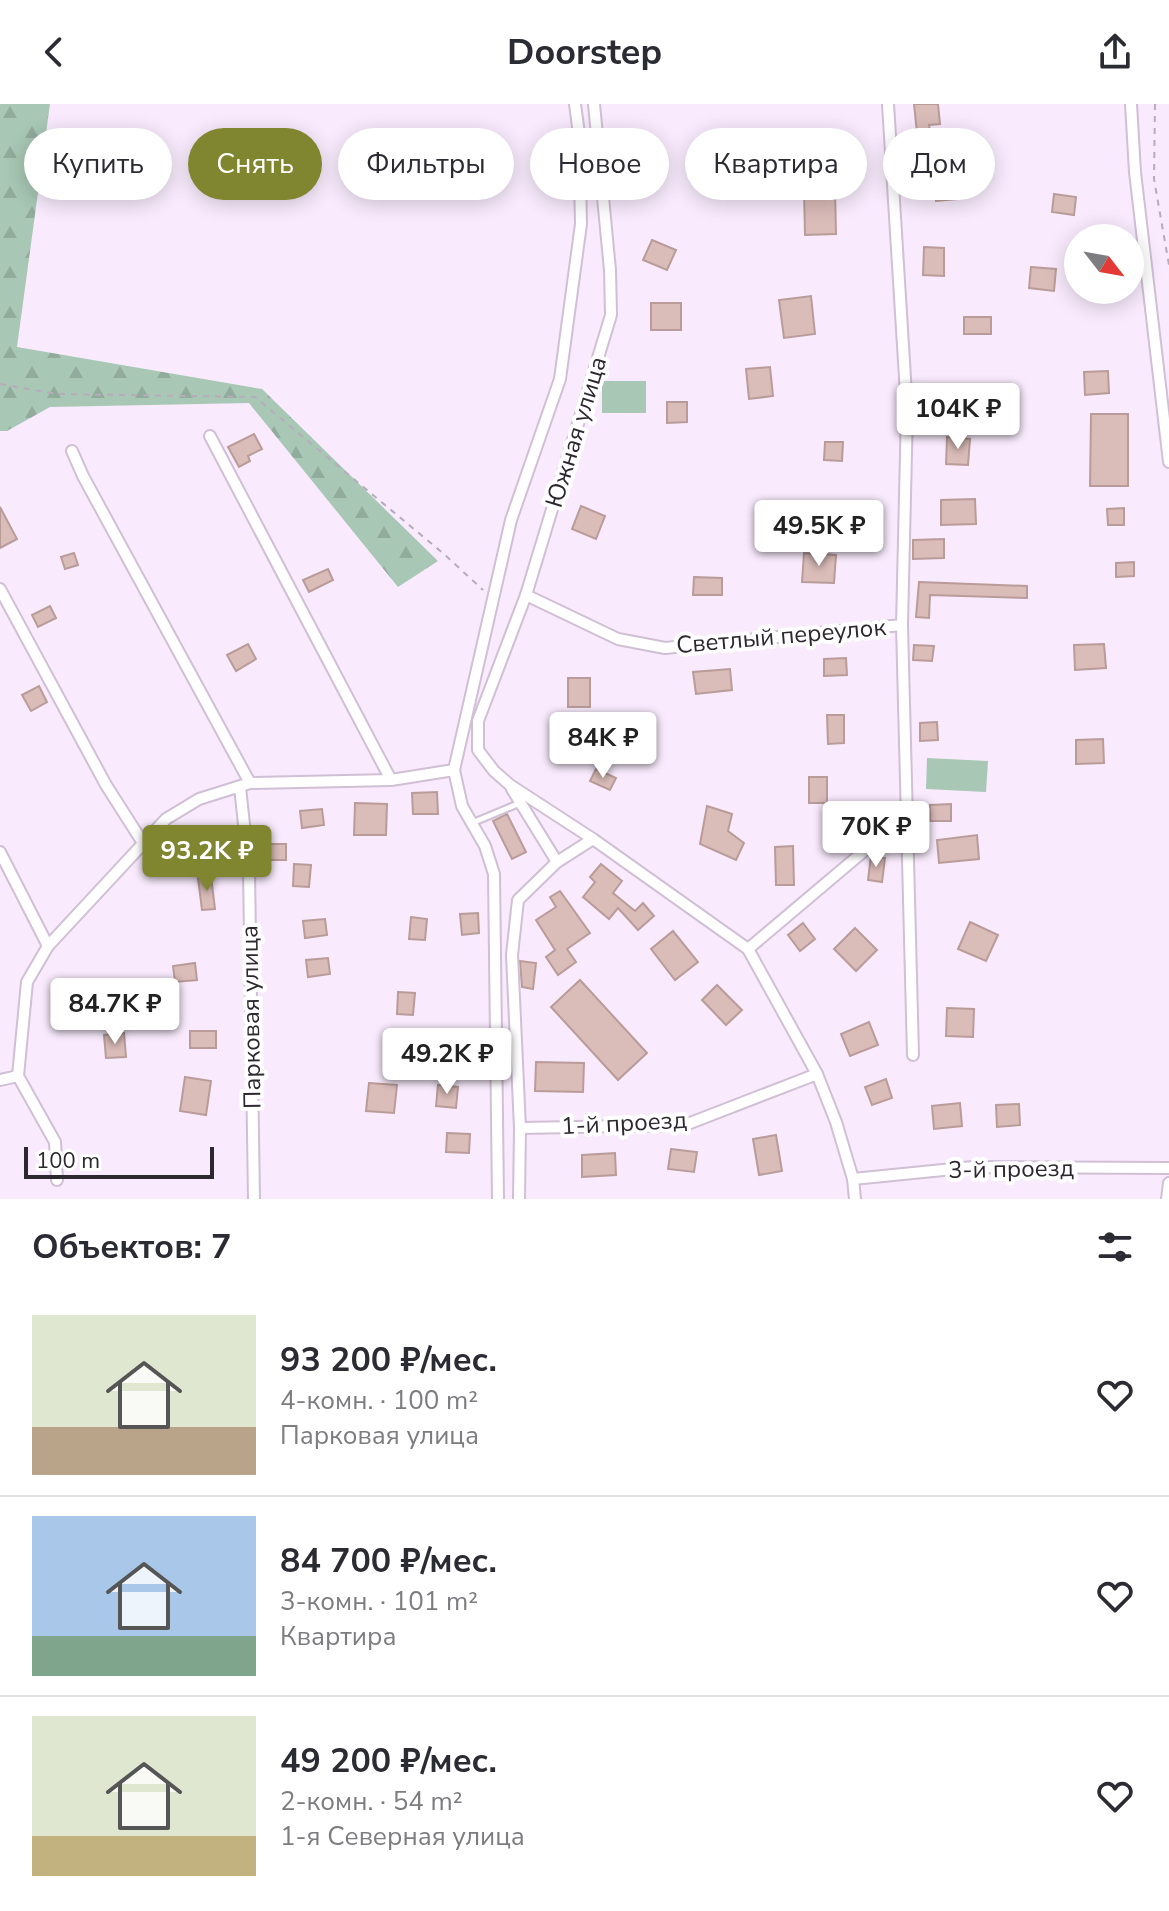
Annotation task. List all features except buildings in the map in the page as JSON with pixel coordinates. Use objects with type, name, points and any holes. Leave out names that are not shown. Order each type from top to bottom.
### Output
[{"type":"street","points":[[498,1199],[494,874],[485,846],[462,806],[454,770],[511,520],[560,379],[581,224],[579,134],[575,104]]},
{"type":"street","name":"Южная улица","points":[[510,785],[478,750],[478,721],[526,595],[611,315],[610,270],[594,104]]},
{"type":"street","points":[[888,104],[907,410],[902,625],[913,1055]]},
{"type":"street","points":[[1131,104],[1135,172],[1169,462]]},
{"type":"street","points":[[210,436],[391,780]]},
{"type":"street","points":[[72,451],[245,785]]},
{"type":"street","points":[[0,589],[106,785],[143,843]]},
{"type":"street","name":"Светлый переулок","points":[[526,595],[618,639],[665,648],[902,625]]},
{"type":"street","points":[[57,1180],[55,1142],[18,1076],[27,982],[48,946],[166,819],[199,799],[245,785],[391,780],[454,770]]},
{"type":"street","name":"Парковая улица","points":[[245,785],[254,1199]]},
{"type":"street","points":[[510,785],[557,862]]},
{"type":"street","points":[[510,785],[593,839],[748,949],[817,1074],[836,1122],[853,1179],[855,1199]]},
{"type":"street","points":[[748,949],[909,813]]},
{"type":"street","points":[[519,1199],[520,1128],[512,955],[518,900],[557,862],[593,839]]},
{"type":"street","points":[[0,852],[48,946]]},
{"type":"street","name":"1-й проезд","points":[[520,1128],[685,1125],[817,1074]]},
{"type":"street","points":[[0,1080],[18,1076]]},
{"type":"street","name":"3-й проезд","points":[[853,1179],[973,1167],[1169,1168]]},
{"type":"street","points":[[1167,1199],[1169,1183]]},
{"type":"lane","points":[[472,823],[521,803]]},
{"type":"path","points":[[1155,104],[1154,179],[1169,265]]},
{"type":"path","points":[[0,384],[57,394],[255,397],[444,554],[493,599]]},
{"type":"green space","points":[[0,104],[50,104],[47,128],[24,128],[24,200],[37,200],[17,347],[262,389],[438,561],[398,587],[249,403],[50,407],[7,431],[0,431]]},
{"type":"green space","points":[[602,381],[646,381],[646,413],[602,413]]},
{"type":"green space","points":[[927,758],[988,761],[986,792],[926,789]]}]
